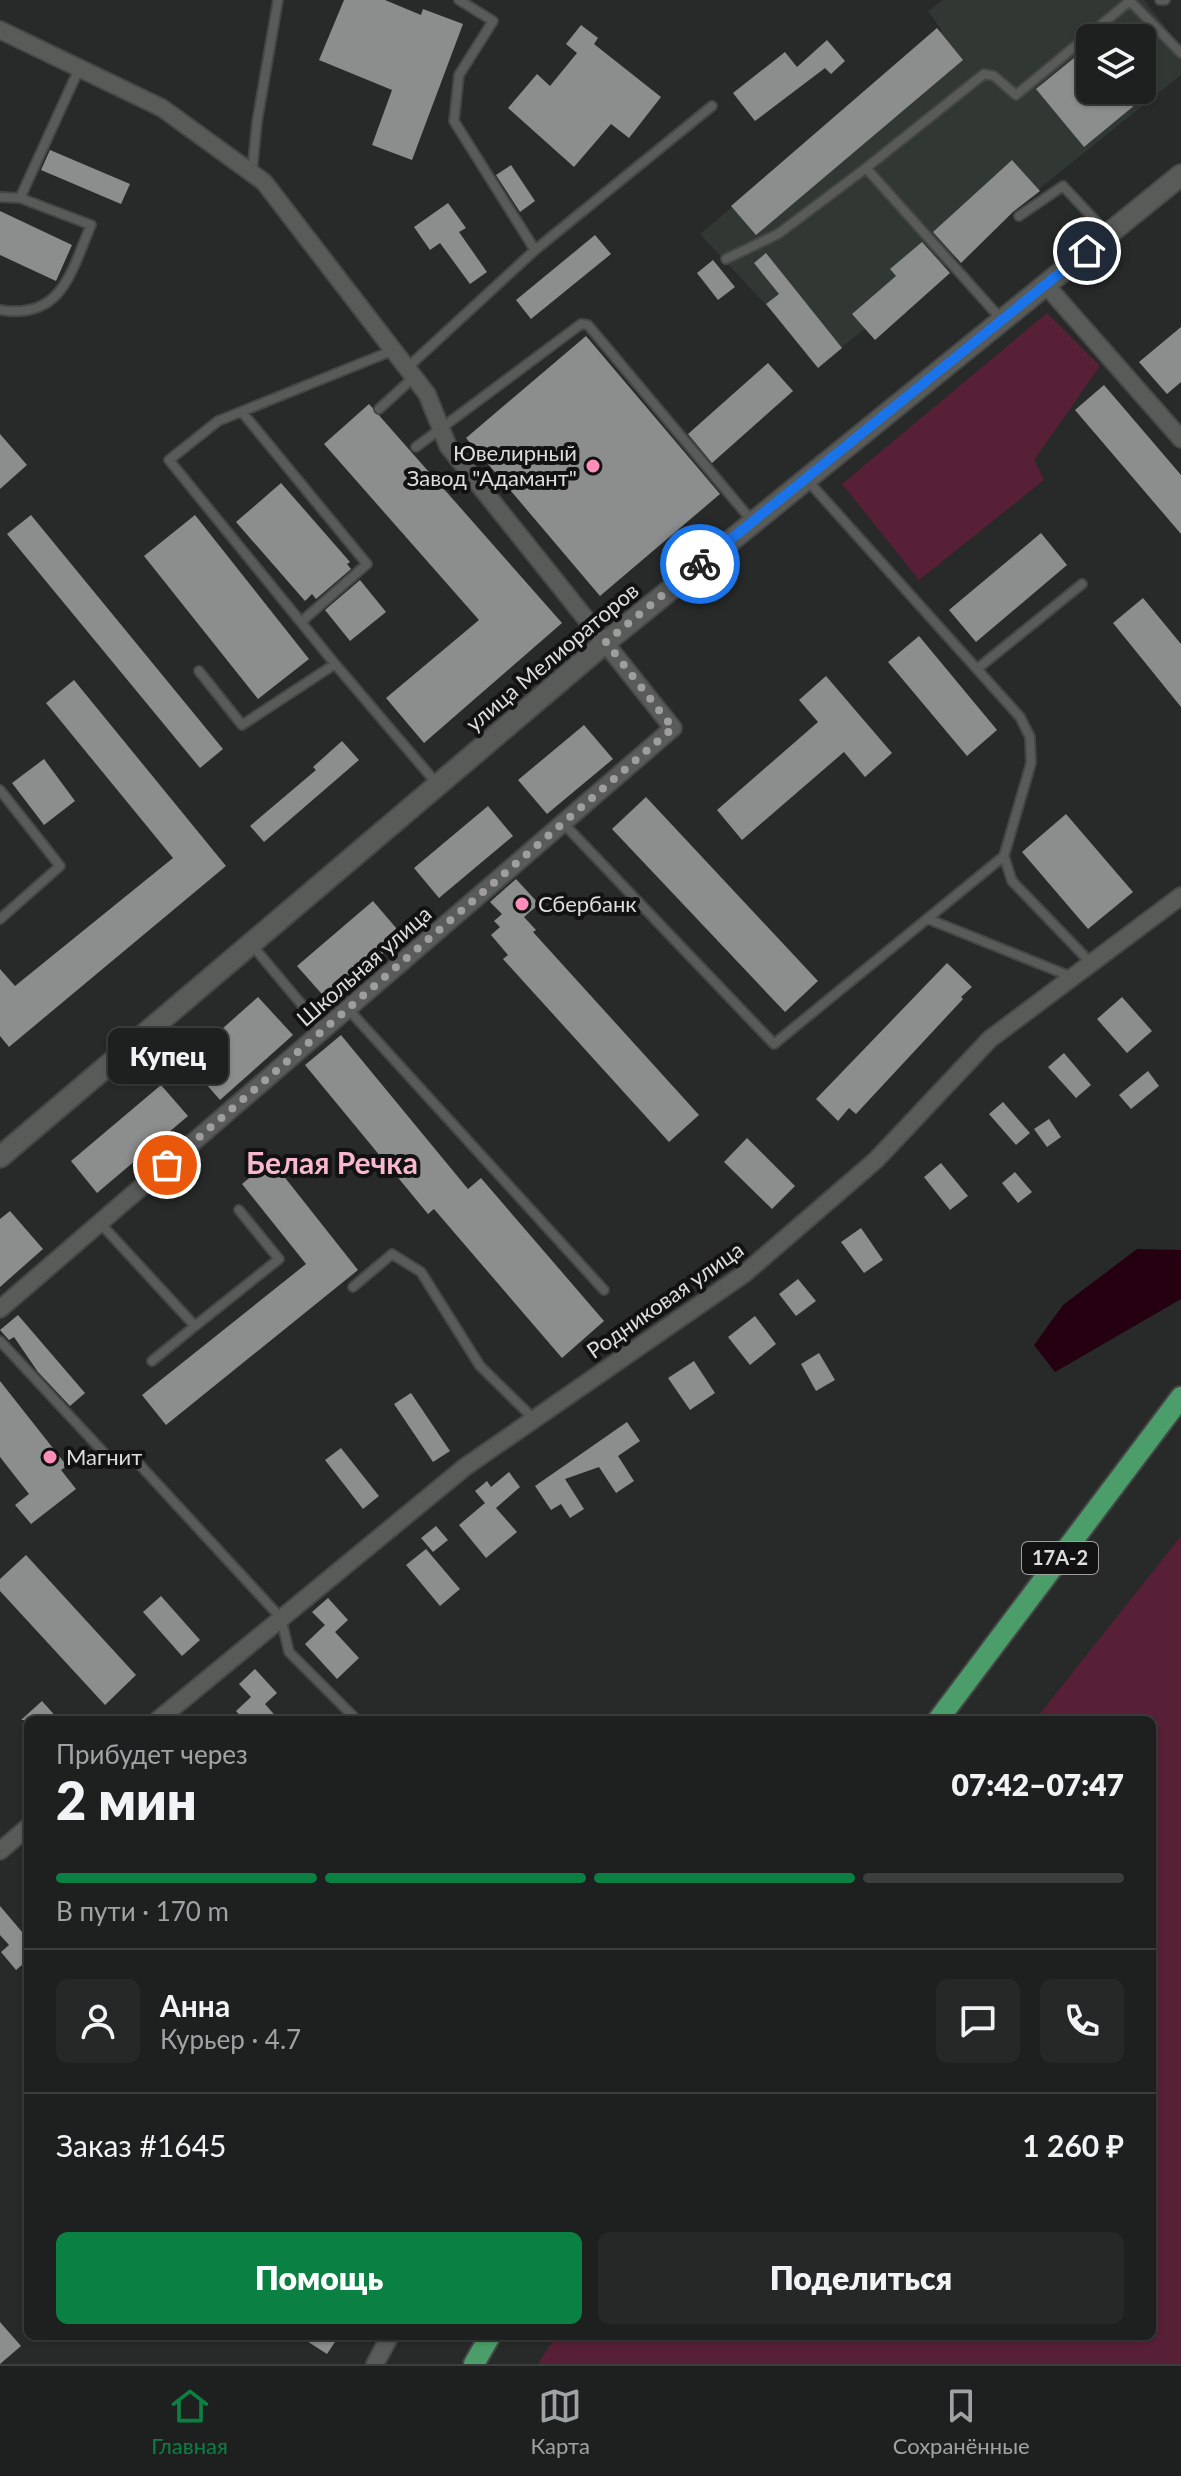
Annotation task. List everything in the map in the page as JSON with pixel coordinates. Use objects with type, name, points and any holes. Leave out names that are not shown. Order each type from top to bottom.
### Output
[{"type":"main road","name":"17А-2","points":[[941,1716],[1181,1397]]},
{"type":"main road","points":[[474,2364],[488,2340]]},
{"type":"street","points":[[0,30],[162,108],[264,182],[427,394],[448,446],[606,642]]},
{"type":"street","name":"улица Мелиораторов","points":[[0,1157],[606,642],[1181,175]]},
{"type":"street","points":[[1045,284],[1181,439]]},
{"type":"street","name":"Школьная улица","points":[[0,1309],[673,728],[606,642]]},
{"type":"street","name":"Родниковая улица","points":[[163,1716],[465,1467],[744,1274],[876,1160],[990,1039],[1181,896]]},
{"type":"street","points":[[0,1851],[24,1830]]},
{"type":"street","points":[[375,2364],[388,2340]]},
{"type":"lane","points":[[252,173],[259,108],[278,0]]},
{"type":"lane","points":[[459,0],[493,21],[459,75],[454,121],[535,250]]},
{"type":"lane","points":[[726,259],[778,234],[984,74],[994,76],[1016,95],[1130,0],[1181,53]]},
{"type":"lane","points":[[20,198],[79,69]]},
{"type":"lane","points":[[379,409],[411,372],[535,250],[712,106]]},
{"type":"lane","points":[[866,168],[1002,319]]},
{"type":"lane","points":[[1019,216],[1063,186],[1108,234]]},
{"type":"lane","points":[[0,197],[20,198],[91,225],[67,280],[51,301],[30,312],[0,310]]},
{"type":"lane","points":[[416,447],[581,324],[588,325],[752,521]]},
{"type":"lane","points":[[394,350],[218,421],[169,460],[438,785]]},
{"type":"lane","points":[[242,412],[367,564],[301,622]]},
{"type":"lane","points":[[805,478],[1020,717],[1032,745],[1004,856],[1012,881],[1091,963]]},
{"type":"lane","points":[[977,669],[1082,584]]},
{"type":"lane","points":[[199,671],[242,725],[335,664]]},
{"type":"lane","points":[[0,790],[60,866],[0,919]]},
{"type":"lane","points":[[563,823],[774,1044],[1004,856]]},
{"type":"lane","points":[[928,919],[1072,977]]},
{"type":"lane","points":[[251,944],[323,1030]]},
{"type":"lane","points":[[348,1009],[604,1290]]},
{"type":"lane","points":[[152,1361],[279,1259],[239,1210]]},
{"type":"lane","points":[[100,1223],[195,1326]]},
{"type":"lane","points":[[353,1287],[392,1254],[421,1272],[480,1366],[534,1419]]},
{"type":"lane","points":[[0,1341],[107,1456],[139,1464],[281,1618],[289,1652],[353,1716]]},
{"type":"shaded area","points":[[943,0],[1144,0],[1181,47],[1181,75],[1156,95],[1156,24],[1076,24],[1076,104],[1145,104],[821,364],[700,234],[942,31],[928,11]]},
{"type":"shaded area","points":[[1047,313],[1100,366],[1034,460],[1044,480],[919,580],[842,484]]},
{"type":"shaded area","points":[[1137,1249],[1181,1250],[1181,1299],[1055,1372],[1034,1345],[1063,1305]]},
{"type":"shaded area","points":[[1181,1536],[1181,2364],[538,2364],[553,2340],[1156,2340],[1156,1716],[1038,1716]]},
{"type":"building","points":[[344,0],[385,0],[421,15],[423,9],[463,24],[412,160],[372,145],[392,90],[319,60]]},
{"type":"building","points":[[581,25],[598,38],[594,44],[661,97],[629,138],[611,124],[574,167],[508,108],[537,74],[550,86],[577,53],[566,44]]},
{"type":"building","points":[[937,28],[963,60],[756,235],[731,206]]},
{"type":"building","points":[[827,40],[845,61],[831,74],[825,68],[755,121],[733,93],[785,52],[797,67]]},
{"type":"building","points":[[1076,56],[1076,104],[1136,104],[1084,147],[1036,89]]},
{"type":"building","points":[[50,150],[130,184],[121,204],[41,170]]},
{"type":"building","points":[[1012,160],[1040,191],[1014,211],[961,263],[933,232]]},
{"type":"building","points":[[511,165],[535,201],[520,212],[496,175]]},
{"type":"building","points":[[448,203],[466,228],[459,232],[487,272],[470,284],[440,243],[430,250],[414,227]]},
{"type":"building","points":[[0,211],[72,245],[56,281],[0,255]]},
{"type":"building","points":[[595,235],[611,254],[531,319],[516,300]]},
{"type":"building","points":[[922,242],[950,273],[875,340],[852,314],[896,276],[890,269]]},
{"type":"building","points":[[766,253],[842,348],[818,368],[766,304],[779,294],[754,263]]},
{"type":"building","points":[[713,260],[735,287],[718,300],[697,273]]},
{"type":"building","points":[[1181,327],[1181,382],[1167,394],[1139,362]]},
{"type":"building","name":"Ювелирный Завод \"Адамант\"","points":[[586,336],[720,494],[600,596],[466,438]]},
{"type":"building","points":[[768,363],[793,391],[712,463],[688,434]]},
{"type":"building","points":[[1104,385],[1181,475],[1181,534],[1075,410]]},
{"type":"building","points":[[369,404],[562,623],[424,743],[386,698],[479,620],[324,444]]},
{"type":"building","points":[[0,434],[27,465],[0,489]]},
{"type":"building","points":[[281,483],[350,562],[347,564],[351,569],[316,599],[312,594],[305,601],[236,522]]},
{"type":"building","points":[[31,515],[223,749],[200,768],[7,534]]},
{"type":"building","points":[[195,515],[309,659],[258,699],[144,556]]},
{"type":"building","points":[[1041,533],[1067,565],[976,642],[949,610]]},
{"type":"building","points":[[360,580],[386,612],[350,641],[325,610]]},
{"type":"building","points":[[1143,598],[1181,644],[1181,707],[1113,623]]},
{"type":"building","points":[[919,636],[997,730],[967,756],[888,662]]},
{"type":"building","points":[[826,676],[892,753],[865,777],[844,752],[742,840],[717,810],[818,722],[799,700]]},
{"type":"building","points":[[74,680],[226,866],[9,1047],[0,1036],[0,969],[15,986],[173,858],[46,703]]},
{"type":"building","points":[[584,725],[613,759],[547,814],[518,780]]},
{"type":"building","points":[[342,741],[359,760],[264,842],[250,826],[316,770],[313,767]]},
{"type":"building","points":[[44,759],[75,801],[44,825],[12,783]]},
{"type":"building","points":[[646,797],[818,981],[785,1012],[612,829]]},
{"type":"building","points":[[488,806],[513,836],[439,898],[414,868]]},
{"type":"building","points":[[1066,814],[1133,892],[1088,929],[1022,852]]},
{"type":"building","points":[[516,879],[539,904],[524,917],[536,930],[533,932],[699,1115],[669,1142],[503,959],[508,955],[491,935],[500,927],[494,921],[502,914],[490,902]]},
{"type":"building","points":[[373,901],[403,936],[328,1001],[297,966]]},
{"type":"building","points":[[947,963],[972,987],[856,1114],[849,1108],[838,1121],[816,1099]]},
{"type":"building","points":[[258,997],[293,1035],[220,1100],[186,1061]]},
{"type":"building","points":[[1122,997],[1152,1031],[1127,1053],[1097,1019]]},
{"type":"building","points":[[341,1035],[468,1189],[481,1178],[604,1321],[562,1358],[434,1209],[428,1214],[305,1065]]},
{"type":"building","points":[[1064,1053],[1091,1085],[1076,1098],[1048,1067]]},
{"type":"building","points":[[1148,1071],[1159,1086],[1131,1109],[1119,1095]]},
{"type":"building","points":[[161,1085],[188,1116],[97,1193],[71,1161]]},
{"type":"building","points":[[1003,1102],[1030,1133],[1016,1145],[989,1114]]},
{"type":"building","points":[[1049,1119],[1061,1137],[1047,1147],[1034,1129]]},
{"type":"building","points":[[747,1138],[795,1186],[772,1209],[724,1162]]},
{"type":"building","points":[[271,1160],[358,1270],[166,1425],[142,1395],[306,1264],[242,1184]]},
{"type":"building","points":[[941,1163],[968,1196],[950,1210],[924,1177]]},
{"type":"building","points":[[1015,1172],[1032,1192],[1018,1203],[1002,1183]]},
{"type":"building","points":[[10,1211],[43,1249],[0,1287],[0,1219]]},
{"type":"building","points":[[861,1228],[883,1260],[864,1273],[841,1242]]},
{"type":"building","points":[[798,1279],[816,1301],[796,1316],[779,1294]]},
{"type":"building","points":[[18,1315],[85,1393],[70,1406],[38,1372],[14,1337],[9,1340],[0,1330]]},
{"type":"building","points":[[755,1316],[776,1344],[750,1365],[728,1337]]},
{"type":"building","points":[[819,1353],[835,1380],[816,1391],[801,1364]]},
{"type":"building","points":[[694,1361],[715,1393],[690,1410],[668,1378]]},
{"type":"building","points":[[0,1381],[67,1466],[61,1470],[76,1489],[31,1524],[15,1505],[29,1494],[0,1457]]},
{"type":"building","points":[[411,1393],[450,1451],[433,1462],[394,1404]]},
{"type":"building","points":[[627,1422],[640,1441],[618,1456],[634,1481],[616,1493],[599,1467],[565,1479],[584,1509],[570,1518],[561,1504],[551,1510],[535,1486]]},
{"type":"building","points":[[341,1448],[379,1496],[363,1509],[325,1460]]},
{"type":"building","points":[[509,1472],[520,1487],[496,1508],[517,1532],[486,1558],[459,1525],[485,1503],[475,1491],[487,1481],[491,1487]]},
{"type":"building","points":[[436,1526],[448,1540],[433,1552],[421,1538]]},
{"type":"building","points":[[426,1549],[460,1589],[440,1606],[406,1565]]},
{"type":"building","points":[[26,1555],[136,1675],[105,1705],[0,1591],[0,1579]]},
{"type":"building","points":[[161,1596],[200,1640],[182,1656],[143,1612]]},
{"type":"building","points":[[328,1598],[348,1620],[335,1632],[359,1658],[337,1679],[305,1644],[325,1625],[312,1612]]},
{"type":"building","points":[[255,1669],[277,1693],[265,1704],[276,1716],[240,1716],[236,1711],[251,1697],[239,1684]]},
{"type":"building","points":[[42,1701],[55,1716],[25,1716]]},
{"type":"building","points":[[0,1906],[24,1934],[24,1963],[16,1970],[1,1952],[9,1945],[0,1935]]},
{"type":"building","points":[[0,2322],[21,2346],[0,2364]]},
{"type":"building","points":[[305,2340],[336,2340],[327,2354]]},
{"type":"way so far","points":[[167,1165],[673,728],[606,642],[700,564]]},
{"type":"place","name":"Ювелирный Завод \"Адамант\"","points":[[593,466]]},
{"type":"place","name":"Сбербанк","points":[[522,904]]},
{"type":"place","name":"Купец","points":[[167,1165]]},
{"type":"place","name":"Магнит","points":[[50,1457]]},
{"type":"district","name":"Белая Речка","points":[[332,1164]]},
{"type":"route","points":[[700,564],[1087,251]]}]
